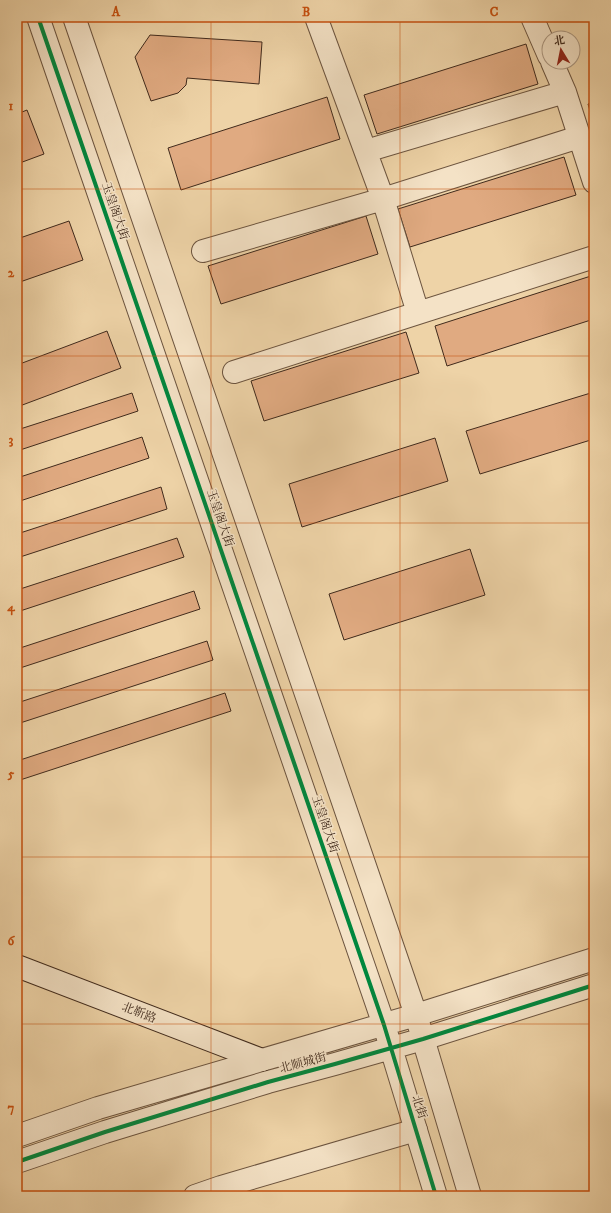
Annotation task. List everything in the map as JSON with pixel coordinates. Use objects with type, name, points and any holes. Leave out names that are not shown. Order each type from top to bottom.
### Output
[{"type":"street","name":"玉皇阁大街","points":[[38,17],[384,1024]]},
{"type":"street","name":"玉皇阁大街","points":[[74,17],[416,1015]]},
{"type":"street","points":[[316,17],[383,198],[418,313]]},
{"type":"street","points":[[532,17],[541,38]]},
{"type":"street","points":[[555,70],[565,92],[594,182]]},
{"type":"street","points":[[366,152],[565,92]]},
{"type":"street","points":[[203,251],[383,198],[579,137]]},
{"type":"street","points":[[234,372],[594,257]]},
{"type":"street","name":"北顺城街","points":[[17,1136],[98,1108],[416,1015],[594,959]]},
{"type":"street","name":"北靳路","points":[[17,966],[262,1060]]},
{"type":"street","name":"北顺城街","points":[[17,1162],[105,1132],[268,1082],[423,1039],[594,985]]},
{"type":"street","name":"北街","points":[[416,1015],[470,1196]]},
{"type":"street","name":"北街","points":[[384,1024],[390,1048],[436,1196]]},
{"type":"street","points":[[262,1060],[268,1082]]},
{"type":"street","points":[[195,1196],[416,1130]]},
{"type":"building","points":[[150,35],[262,42],[259,84],[187,78],[186,85],[178,93],[151,101],[135,57]]},
{"type":"building","points":[[526,44],[538,84],[377,134],[364,95]]},
{"type":"building","points":[[327,97],[340,139],[181,190],[168,148]]},
{"type":"building","points":[[594,102],[594,124],[588,104]]},
{"type":"building","points":[[27,110],[44,154],[17,164],[17,114]]},
{"type":"building","points":[[564,157],[576,195],[410,247],[398,209]]},
{"type":"building","points":[[366,216],[378,254],[221,304],[208,266]]},
{"type":"building","points":[[69,221],[83,260],[17,283],[17,239]]},
{"type":"building","points":[[594,275],[594,319],[447,366],[435,326]]},
{"type":"building","points":[[107,331],[121,368],[17,407],[17,365]]},
{"type":"building","points":[[406,332],[419,373],[264,421],[251,381]]},
{"type":"building","points":[[594,392],[594,439],[480,474],[466,431]]},
{"type":"building","points":[[132,393],[138,411],[17,451],[17,430]]},
{"type":"building","points":[[142,437],[149,458],[17,502],[17,478]]},
{"type":"building","points":[[435,438],[448,481],[302,527],[289,484]]},
{"type":"building","points":[[161,487],[167,509],[17,558],[17,534]]},
{"type":"building","points":[[177,538],[184,557],[17,612],[17,590]]},
{"type":"building","points":[[470,549],[485,595],[344,640],[329,594]]},
{"type":"building","points":[[194,591],[200,609],[17,669],[17,649]]},
{"type":"building","points":[[207,641],[213,660],[17,724],[17,703]]},
{"type":"building","points":[[225,693],[231,711],[17,781],[17,761]]},
{"type":"cycle path","points":[[38,17],[384,1025],[436,1196]]},
{"type":"cycle path","points":[[17,1162],[105,1132],[268,1082],[423,1039],[594,985]]}]
